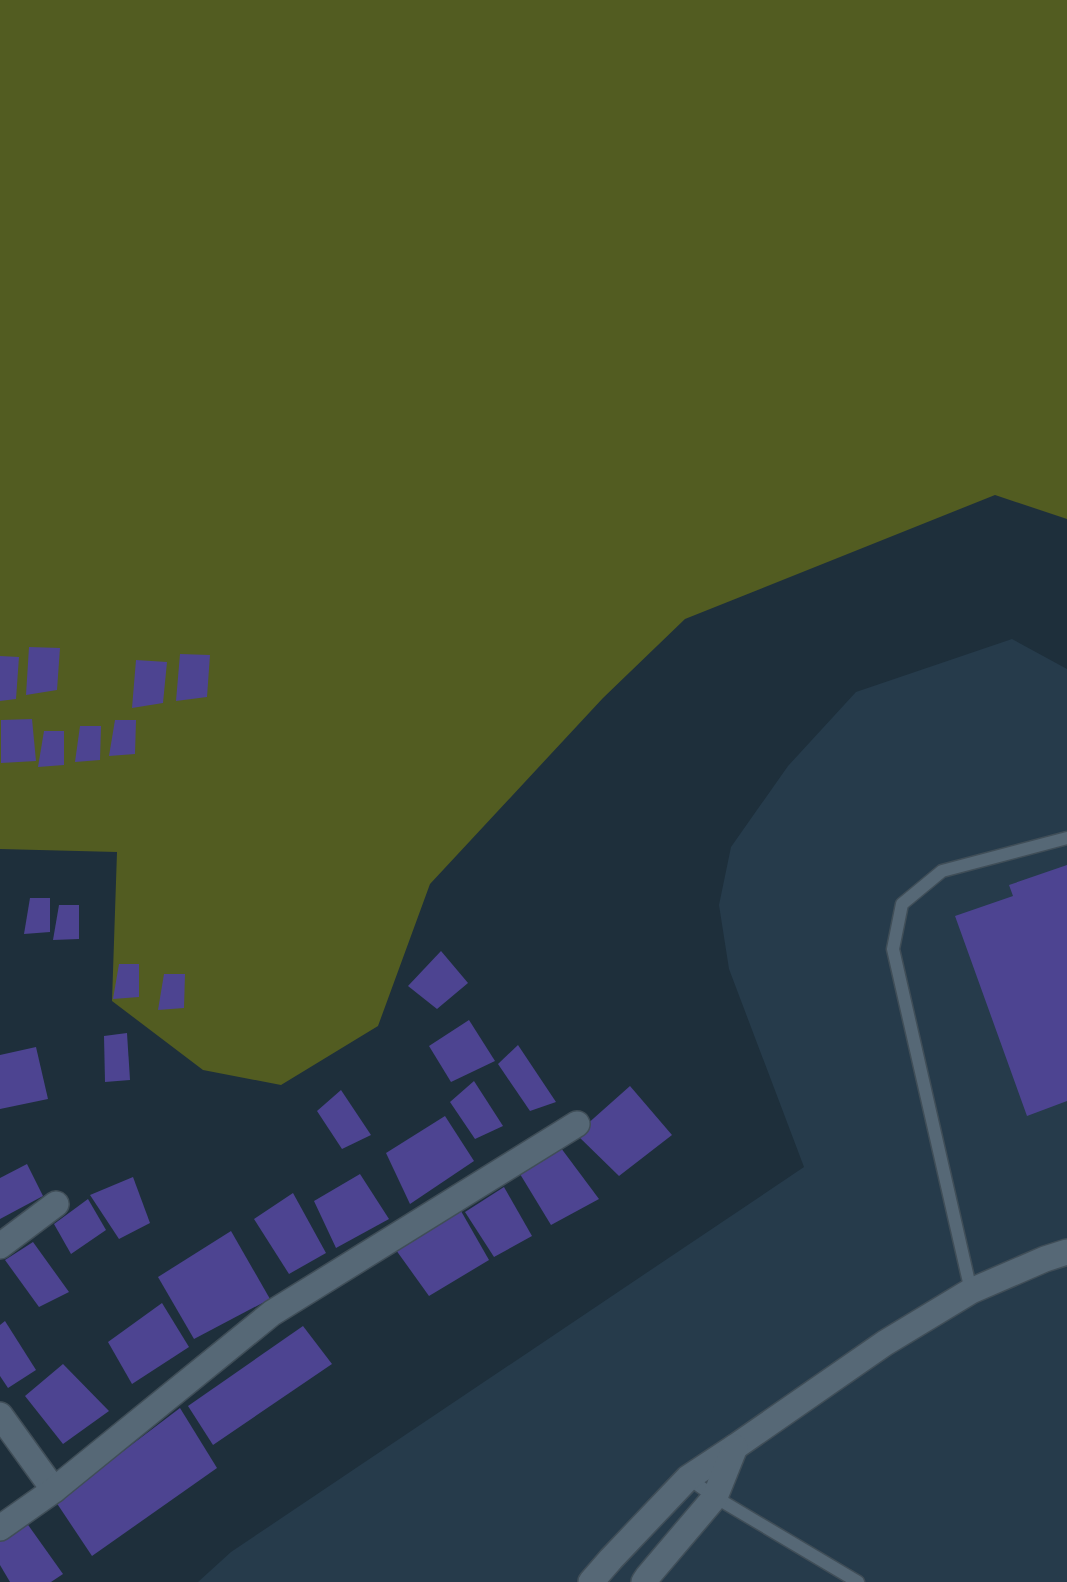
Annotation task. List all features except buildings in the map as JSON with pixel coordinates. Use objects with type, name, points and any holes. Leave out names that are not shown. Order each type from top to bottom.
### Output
[{"type":"street","points":[[0,1528],[54,1490],[272,1313],[577,1124]]},
{"type":"street","points":[[0,1246],[56,1204]]},
{"type":"street","points":[[592,1582],[611,1558],[688,1478],[885,1343],[971,1291],[1044,1259],[1067,1252]]},
{"type":"street","points":[[0,1415],[54,1490]]},
{"type":"street","points":[[644,1582],[714,1496],[735,1447]]},
{"type":"lane","points":[[971,1291],[893,949],[902,904],[942,871],[1067,838]]},
{"type":"lane","points":[[688,1478],[714,1496],[858,1582]]},
{"type":"shaded area","points":[[1012,639],[1067,669],[1067,1582],[198,1582],[231,1552],[804,1167],[729,969],[719,905],[731,847],[788,766],[856,692]]},
{"type":"green space","points":[[0,0],[1067,0],[1067,519],[995,495],[685,619],[603,698],[430,884],[378,1026],[281,1085],[203,1070],[112,1001],[117,852],[0,849]]}]
